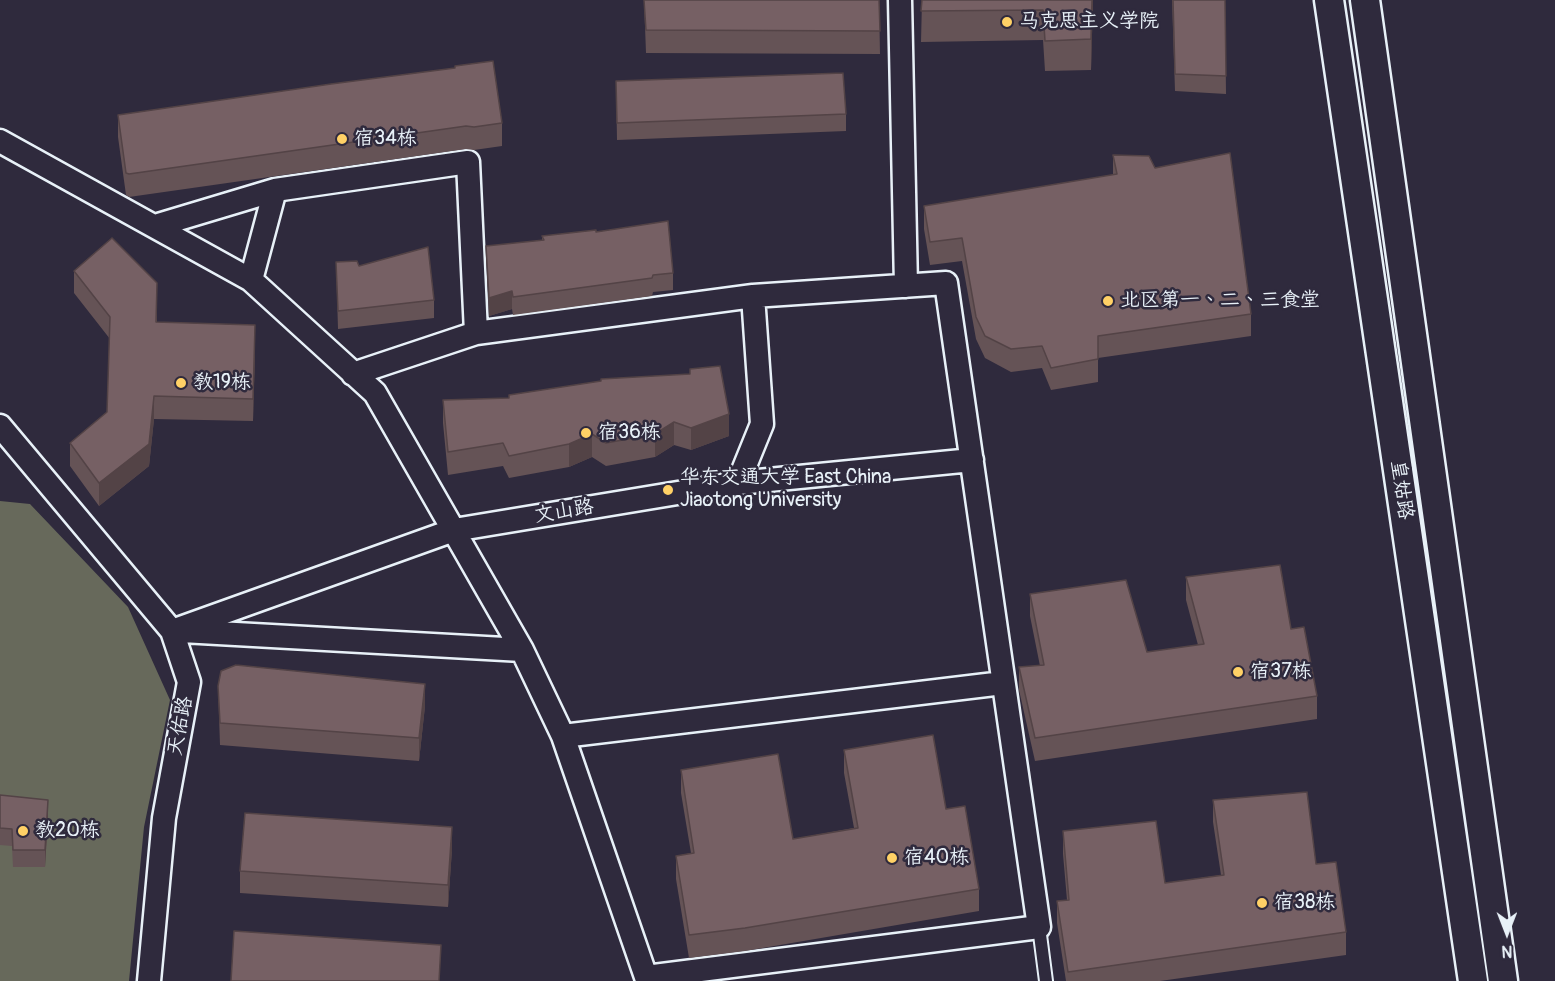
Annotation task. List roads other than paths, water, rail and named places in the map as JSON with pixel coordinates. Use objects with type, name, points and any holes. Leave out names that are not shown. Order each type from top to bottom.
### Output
[{"type":"street","points":[[900,0],[906,286]]},
{"type":"street","name":"皇姑路","points":[[1329,0],[1473,981]]},
{"type":"street","name":"皇姑路","points":[[1365,0],[1503,981]]},
{"type":"street","points":[[0,141],[251,280],[353,374],[375,393],[522,650],[563,736],[646,977],[1039,927],[946,283],[753,296],[476,333],[353,374]]},
{"type":"street","points":[[155,226],[275,190],[468,162],[476,333]]},
{"type":"street","points":[[251,280],[275,190]]},
{"type":"street","points":[[738,483],[762,423],[753,296]]},
{"type":"street","name":"天佑路","points":[[0,426],[172,631],[189,682],[164,818],[149,981]]},
{"type":"street","name":"文山路","points":[[172,631],[454,530],[738,483],[972,460]]},
{"type":"street","points":[[172,631],[522,650]]},
{"type":"street","points":[[563,736],[1003,683]]},
{"type":"lane","points":[[1039,927],[1046,981]]},
{"type":"place","name":"马克思主义学院","points":[[1007,22]]},
{"type":"place","name":"宿34栋","points":[[342,139]]},
{"type":"place","name":"北区第一、二、三食堂","points":[[1108,301]]},
{"type":"place","name":"教19栋","points":[[181,383]]},
{"type":"place","name":"宿36栋","points":[[586,433]]},
{"type":"place","name":"华东交通大学 East China Jiaotong University","points":[[668,490]]},
{"type":"place","name":"宿37栋","points":[[1238,672]]},
{"type":"place","name":"教20栋","points":[[23,831]]},
{"type":"place","name":"宿40栋","points":[[892,858]]},
{"type":"place","name":"宿38栋","points":[[1262,903]]}]
